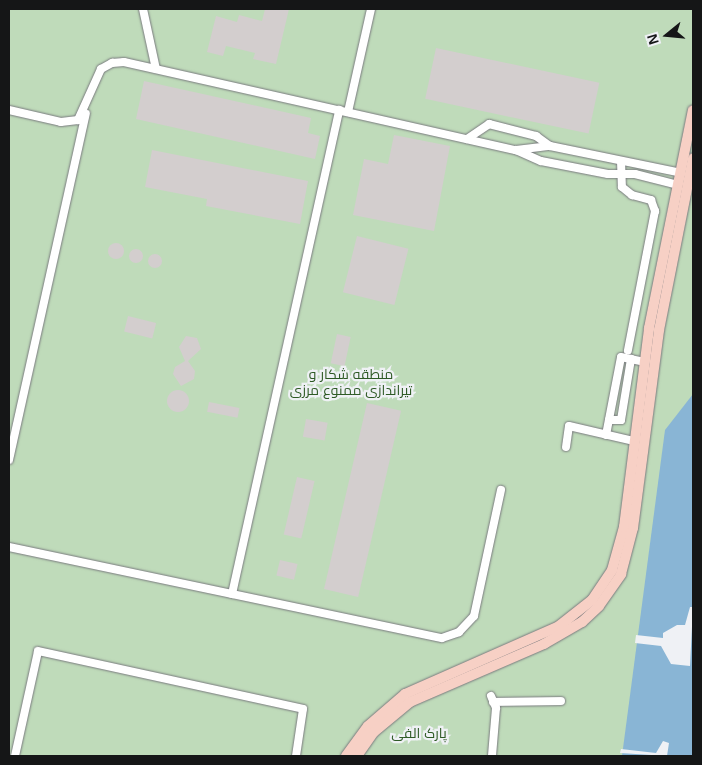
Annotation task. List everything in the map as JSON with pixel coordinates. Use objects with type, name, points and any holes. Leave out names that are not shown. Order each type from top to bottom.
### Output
[{"type":"main road","points":[[357,756],[374,732],[410,702],[563,634],[582,622],[611,591],[628,554],[633,528],[659,330],[685,174],[693,110]]},
{"type":"main road","points":[[685,174],[693,158]]},
{"type":"main road","points":[[346,756],[368,726],[405,694],[559,626],[592,600],[612,570],[619,552],[644,362],[683,186]]},
{"type":"street","points":[[143,9],[156,69]]},
{"type":"street","points":[[348,112],[371,9]]},
{"type":"street","points":[[9,460],[94,78],[112,63],[156,69],[516,150],[542,161],[576,169],[608,174],[635,174],[683,186]]},
{"type":"street","points":[[9,110],[71,123],[81,117],[89,98]]},
{"type":"street","points":[[232,594],[338,110]]},
{"type":"street","points":[[467,139],[489,124],[536,136],[550,146]]},
{"type":"street","points":[[516,150],[550,146],[685,174]]},
{"type":"street","points":[[576,169],[579,152]]},
{"type":"street","points":[[621,162],[622,187]]},
{"type":"street","points":[[608,174],[632,195],[651,200],[655,211],[628,350]]},
{"type":"street","points":[[606,435],[621,357],[644,362]]},
{"type":"street","points":[[566,446],[569,426],[634,441]]},
{"type":"street","points":[[9,547],[431,636],[450,636],[459,632],[474,616],[500,490]]},
{"type":"street","points":[[15,756],[38,651],[303,709],[296,756]]},
{"type":"street","points":[[492,756],[496,722],[492,699],[561,701]]},
{"type":"green space","name":"منطقه شکار و تیراندازی ممنوع مرزی","points":[[9,9],[693,9],[693,756],[9,756]]},
{"type":"water","points":[[693,394],[693,756],[622,756],[665,430]]},
{"type":"pier","points":[[690,607],[693,607],[690,666],[671,664],[661,646],[635,643],[636,635],[663,638],[663,633],[677,625],[685,625]]},
{"type":"pier","points":[[663,741],[669,743],[667,756],[620,753],[621,749],[656,753]]},
{"type":"building","points":[[265,9],[289,9],[276,64],[253,59],[255,53],[226,46],[223,56],[207,52],[216,16],[237,22],[239,15],[262,21]]},
{"type":"building","points":[[436,48],[599,83],[589,134],[425,99]]},
{"type":"building","points":[[144,81],[311,118],[308,133],[320,136],[315,159],[136,119]]},
{"type":"building","points":[[394,135],[450,146],[434,231],[353,215],[364,159],[388,164]]},
{"type":"building","points":[[152,150],[308,181],[300,224],[206,206],[207,199],[145,187]]},
{"type":"building","points":[[357,236],[408,249],[394,305],[343,292]]},
{"type":"building","points":[[116,243],[124,251],[116,259],[108,251]]},
{"type":"building","points":[[133,249],[139,249],[143,256],[139,263],[133,263],[129,259],[129,253]]},
{"type":"building","points":[[152,254],[158,254],[162,261],[158,268],[152,268],[148,264],[148,258]]},
{"type":"building","points":[[128,316],[156,323],[152,339],[124,332]]},
{"type":"building","points":[[337,334],[351,337],[344,366],[331,363]]},
{"type":"building","points":[[186,336],[197,338],[201,349],[188,361],[195,371],[194,379],[181,386],[173,374],[175,367],[185,361],[179,347]]},
{"type":"building","points":[[178,390],[186,393],[189,401],[186,409],[178,412],[170,409],[167,401],[170,393]]},
{"type":"building","points":[[209,402],[239,408],[238,418],[207,412]]},
{"type":"building","points":[[367,403],[401,411],[358,597],[324,589]]},
{"type":"building","points":[[306,419],[328,423],[325,441],[303,437]]},
{"type":"building","points":[[297,477],[315,481],[301,539],[284,534]]},
{"type":"building","points":[[280,560],[298,564],[294,580],[276,576]]},
{"type":"park label","name":"پارک الفی","points":[[419,733]]}]
